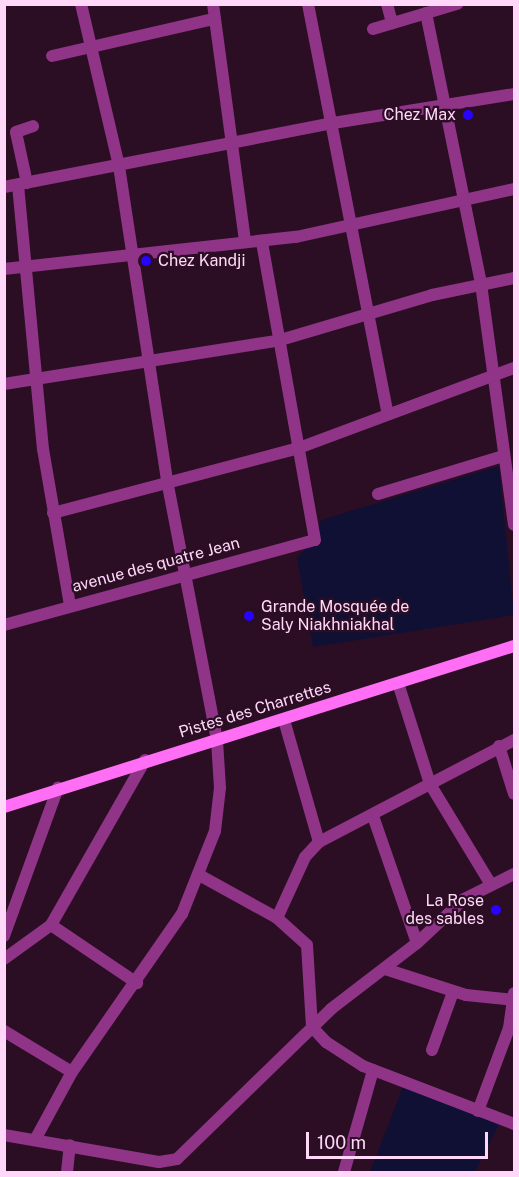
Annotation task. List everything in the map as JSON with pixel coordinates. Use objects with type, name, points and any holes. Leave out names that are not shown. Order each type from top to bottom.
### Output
[{"type":"main road","name":"Pistes des Charrettes","points":[[4,807],[145,760],[284,720],[514,646]]},
{"type":"street","points":[[36,1138],[72,1072],[136,983],[201,876],[219,809],[217,740],[183,573],[167,480],[119,166],[81,4]]},
{"type":"street","points":[[213,4],[228,144],[245,242]]},
{"type":"street","points":[[308,4],[327,123],[388,414]]},
{"type":"street","points":[[387,4],[393,23]]},
{"type":"street","points":[[373,29],[457,4]]},
{"type":"street","points":[[426,13],[481,284],[492,376],[508,461],[514,525]]},
{"type":"street","points":[[52,56],[213,20]]},
{"type":"street","points":[[4,188],[327,123],[514,94]]},
{"type":"street","points":[[33,126],[16,132],[23,184],[26,268],[36,379],[53,513],[70,606]]},
{"type":"street","points":[[4,269],[262,240],[348,225],[514,189]]},
{"type":"street","points":[[262,240],[296,449]]},
{"type":"street","points":[[4,384],[148,358],[277,341],[367,313],[481,284],[514,278]]},
{"type":"street","points":[[53,513],[167,480],[296,449],[514,368]]},
{"type":"street","name":"avenue des quatre Jean","points":[[4,625],[314,538],[296,449]]},
{"type":"street","points":[[378,494],[508,461]]},
{"type":"street","points":[[398,683],[430,784],[490,883]]},
{"type":"street","points":[[284,720],[320,842]]},
{"type":"street","points":[[277,918],[305,857],[320,842],[514,740]]},
{"type":"street","points":[[500,746],[514,794]]},
{"type":"street","points":[[4,959],[51,925],[145,760]]},
{"type":"street","points":[[4,936],[58,788]]},
{"type":"street","points":[[373,816],[417,943]]},
{"type":"street","points":[[4,1135],[36,1138],[169,1167],[312,1027],[417,943],[464,899],[490,883],[514,873]]},
{"type":"street","points":[[201,876],[277,918],[307,945],[312,1027],[342,1055],[373,1070],[514,1124]]},
{"type":"street","points":[[51,925],[136,983]]},
{"type":"street","points":[[385,969],[453,992],[514,997],[478,1111]]},
{"type":"street","points":[[432,1050],[453,992]]},
{"type":"street","points":[[4,1030],[72,1072]]},
{"type":"street","points":[[344,1173],[373,1070]]},
{"type":"street","points":[[66,1173],[70,1145]]},
{"type":"shaded area","points":[[499,466],[514,615],[313,647],[297,558],[317,537],[321,520]]},
{"type":"shaded area","points":[[404,1084],[501,1121],[475,1172],[370,1172]]},
{"type":"place","name":"Chez Max","points":[[468,115]]},
{"type":"place","name":"Chez Kandji","points":[[146,261]]},
{"type":"place","name":"Grande Mosquée de Saly Niakhniakhal","points":[[249,616]]},
{"type":"place","name":"La Rose des sables","points":[[496,910]]}]
